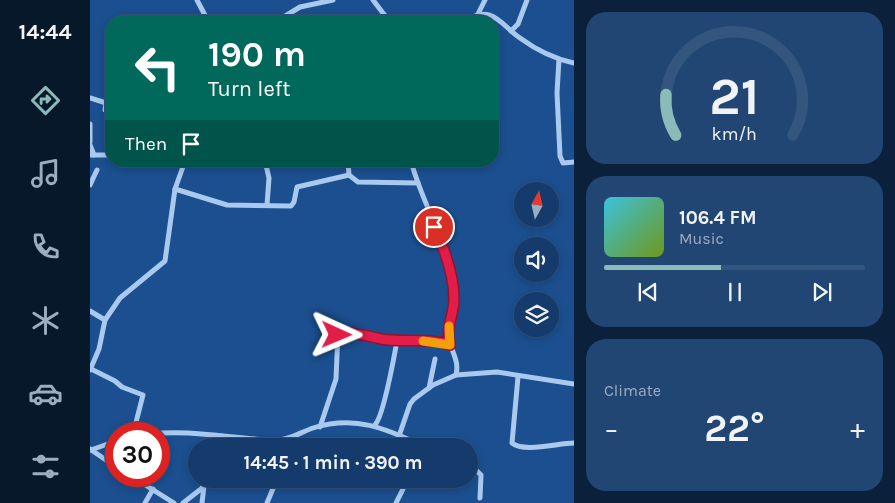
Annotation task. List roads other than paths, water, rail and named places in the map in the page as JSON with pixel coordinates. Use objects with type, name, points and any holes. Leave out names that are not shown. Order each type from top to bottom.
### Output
[{"type":"street","points":[[197,0],[205,15]]},
{"type":"street","points":[[287,15],[300,7],[333,0]]},
{"type":"street","points":[[372,0],[385,15]]},
{"type":"street","points":[[485,0],[478,14],[489,15]]},
{"type":"street","points":[[511,31],[518,24],[527,0]]},
{"type":"street","points":[[499,19],[511,31],[538,49],[559,59],[574,63]]},
{"type":"street","points":[[559,59],[557,93],[560,156],[564,164],[574,162]]},
{"type":"street","points":[[90,98],[105,103]]},
{"type":"street","points":[[90,124],[92,155],[105,155]]},
{"type":"street","points":[[136,422],[143,395],[122,387],[115,381],[90,369],[99,349],[105,320],[120,298],[165,262],[175,189],[183,167]]},
{"type":"street","points":[[266,167],[269,178],[267,205]]},
{"type":"street","points":[[348,167],[349,175],[358,182],[418,183]]},
{"type":"street","points":[[413,167],[447,261],[453,286],[454,303],[448,332],[450,345],[458,365],[456,374]]},
{"type":"street","points":[[90,185],[97,170]]},
{"type":"street","points":[[175,189],[227,205],[291,206],[298,186],[349,175]]},
{"type":"street","points":[[90,311],[105,320]]},
{"type":"street","points":[[320,427],[336,378],[338,332],[344,331],[396,341],[438,342],[450,345]]},
{"type":"street","points":[[375,426],[381,413],[396,341]]},
{"type":"street","points":[[429,388],[435,359]]},
{"type":"street","points":[[400,436],[410,404],[429,388],[456,374],[498,372],[518,377],[574,384]]},
{"type":"street","points":[[518,377],[512,442],[518,446],[542,447],[574,444]]},
{"type":"street","points":[[290,438],[320,427],[344,422],[375,426],[405,438]]},
{"type":"street","points":[[170,432],[254,438]]},
{"type":"street","points":[[90,450],[105,445]]},
{"type":"street","points":[[90,450],[105,460]]},
{"type":"street","points":[[478,472],[481,475],[480,498]]},
{"type":"street","points":[[150,487],[174,503]]},
{"type":"street","points":[[183,503],[200,488]]},
{"type":"street","points":[[202,503],[204,488]]},
{"type":"street","points":[[267,503],[273,488]]},
{"type":"street","points":[[396,503],[404,488]]},
{"type":"street","points":[[145,503],[153,489]]}]
